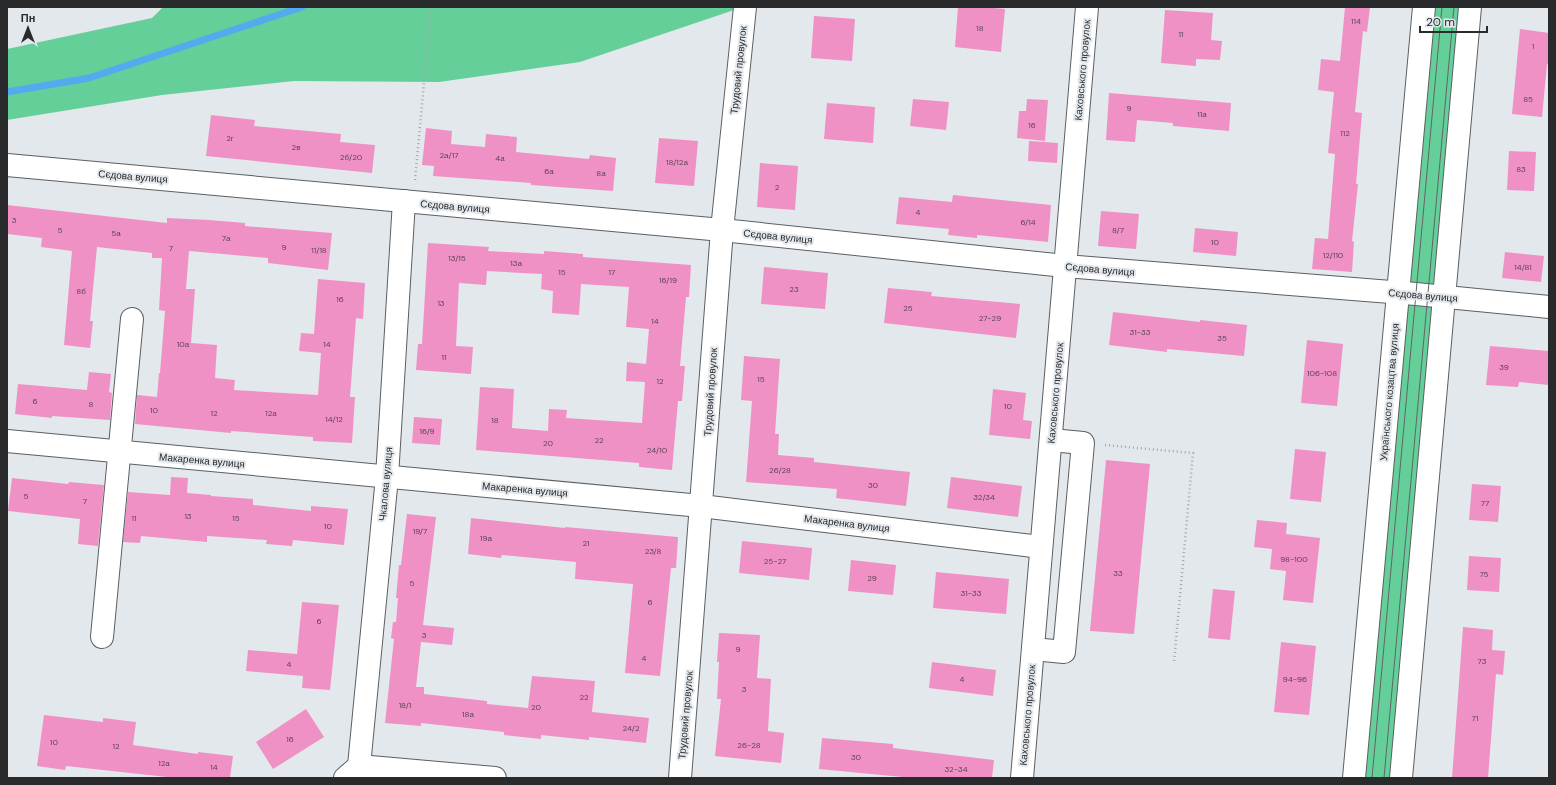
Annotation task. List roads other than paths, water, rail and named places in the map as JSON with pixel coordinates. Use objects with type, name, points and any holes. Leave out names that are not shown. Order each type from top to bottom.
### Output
[{"type":"street","name":"Трудовий провулок","points":[[680,778],[722,230],[745,7]]},
{"type":"street","name":"Каховського провулок","points":[[1022,778],[1087,7]]},
{"type":"street","name":"Українського козацтва вулиця","points":[[1354,778],[1424,7]]},
{"type":"street","points":[[1401,778],[1470,7]]},
{"type":"street","name":"Сєдова вулиця","points":[[7,165],[722,230],[1065,266],[1398,292],[1549,307]]},
{"type":"street","name":"Чкалова вулиця","points":[[352,772],[387,477],[408,202]]},
{"type":"street","points":[[102,637],[132,319]]},
{"type":"street","points":[[1033,649],[1064,652],[1083,443],[1051,440]]},
{"type":"street","name":"Макаренка вулиця","points":[[7,442],[701,506],[1042,547]]},
{"type":"street","points":[[352,772],[495,778]]},
{"type":"waterway","points":[[7,92],[89,78],[302,7]]},
{"type":"tram line","points":[[1372,778],[1442,7]]},
{"type":"tram line","points":[[1384,778],[1454,7]]}]
